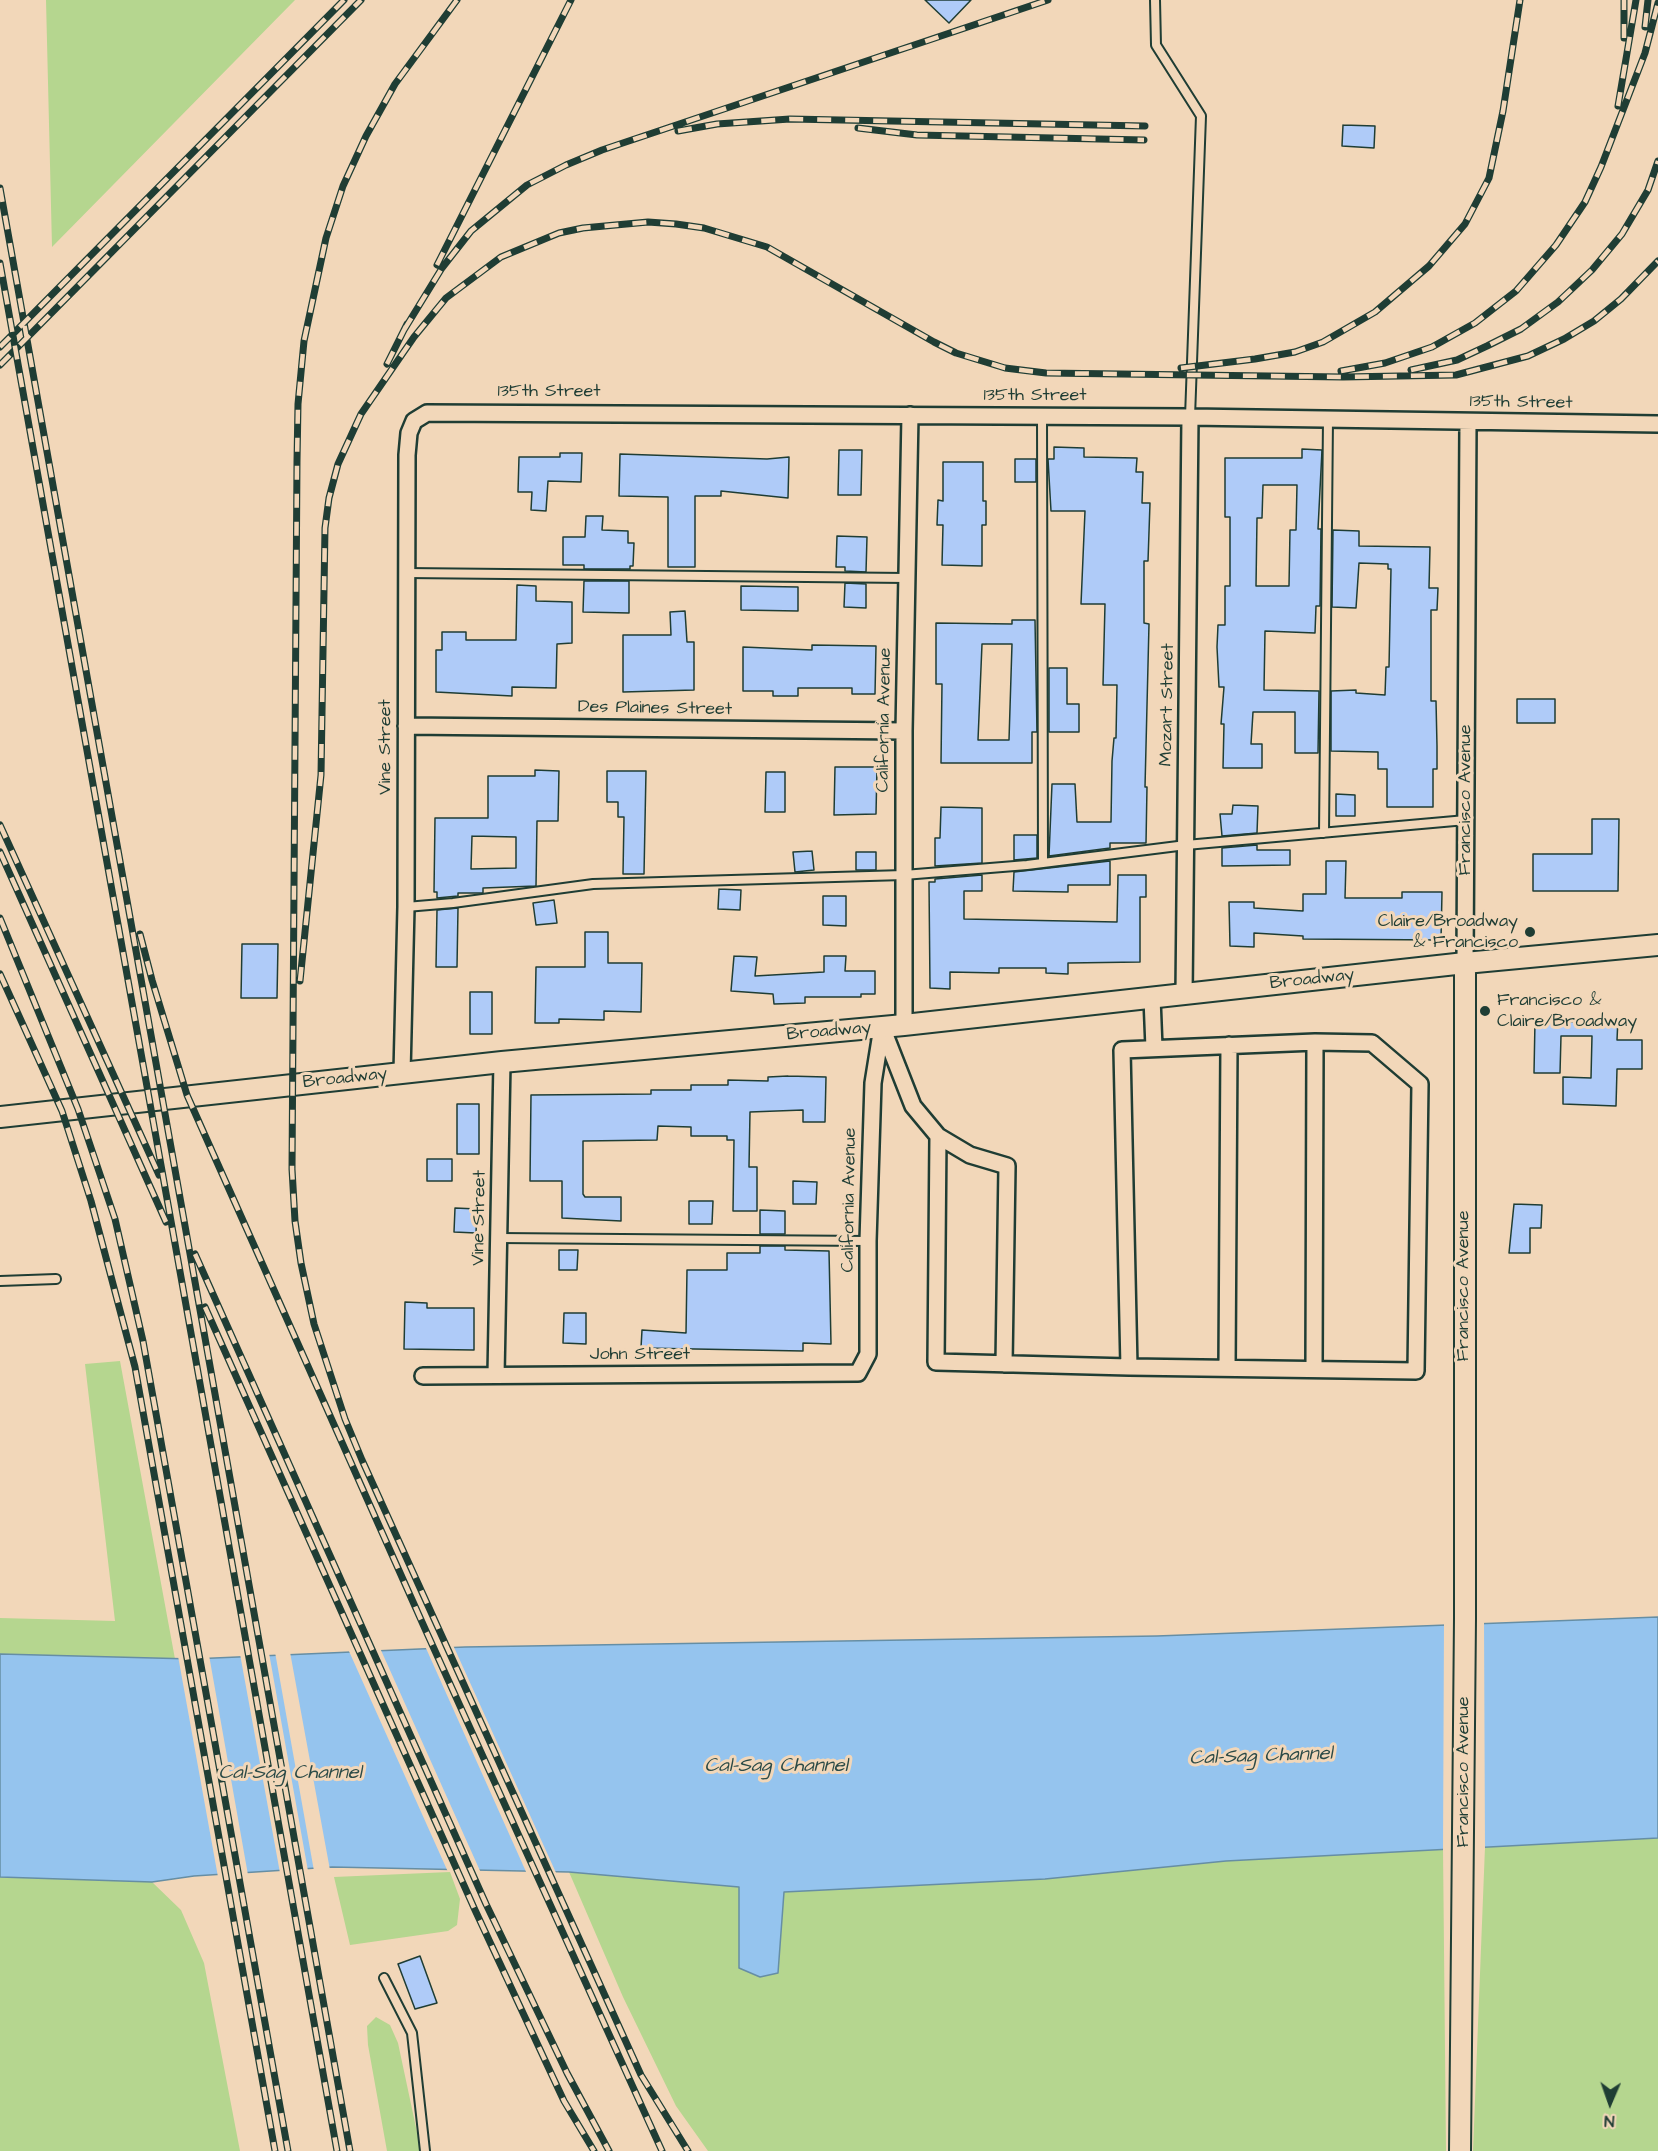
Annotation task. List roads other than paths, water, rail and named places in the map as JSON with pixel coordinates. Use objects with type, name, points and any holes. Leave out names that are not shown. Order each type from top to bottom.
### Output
[{"type":"street","name":"135th Street","points":[[414,421],[427,413],[443,411],[910,414],[1658,424]]},
{"type":"street","name":"California Avenue","points":[[904,1025],[904,731],[910,414]]},
{"type":"street","name":"Mozart Street","points":[[1184,994],[1190,417]]},
{"type":"street","name":"Vine Street","points":[[402,1074],[406,907],[406,455],[409,433],[414,421]]},
{"type":"street","name":"Francisco Avenue","points":[[1460,2151],[1465,1618],[1468,422]]},
{"type":"street","name":"Des Plaines Street","points":[[406,726],[904,731]]},
{"type":"street","name":"Broadway","points":[[0,1117],[502,1062],[904,1025],[1465,963],[1658,945]]},
{"type":"street","points":[[1152,998],[1154,1048]]},
{"type":"street","name":"California Avenue","points":[[858,1373],[868,1354],[868,1241],[873,1083],[882,1027]]},
{"type":"street","points":[[882,1027],[913,1106],[938,1136],[970,1155],[1007,1166],[1004,1364]]},
{"type":"street","points":[[938,1136],[936,1362],[1129,1367],[1416,1371],[1420,1084],[1372,1043],[1315,1042],[1122,1050],[1129,1367]]},
{"type":"street","points":[[1314,1369],[1315,1042]]},
{"type":"street","points":[[1227,1368],[1228,1045]]},
{"type":"street","name":"Vine Street","points":[[496,1375],[502,1062]]},
{"type":"street","name":"John Street","points":[[423,1376],[858,1373]]},
{"type":"lane","points":[[1155,0],[1156,45],[1201,116],[1190,417]]},
{"type":"lane","points":[[1042,416],[1043,863]]},
{"type":"lane","points":[[1324,833],[1328,419]]},
{"type":"lane","points":[[406,573],[907,578]]},
{"type":"lane","points":[[406,907],[593,884],[904,875],[1043,863],[1186,845],[1466,820]]},
{"type":"lane","points":[[499,1238],[868,1241]]},
{"type":"lane","points":[[0,1281],[56,1279]]},
{"type":"lane","points":[[384,1978],[412,2033],[425,2151]]},
{"type":"water","name":"Cal-Sag Channel","points":[[1658,1617],[1658,1838],[1226,1861],[1045,1879],[784,1892],[778,1973],[760,1977],[739,1968],[739,1887],[569,1872],[332,1867],[194,1876],[152,1882],[0,1877],[0,1654],[192,1659],[465,1647],[1157,1636]]},
{"type":"railway","points":[[0,347],[344,0]]},
{"type":"railway","points":[[0,365],[361,0]]},
{"type":"railway","points":[[457,0],[395,84],[366,136],[343,186],[326,238],[304,341],[298,404],[297,461],[292,1169],[295,1221],[314,1324],[345,1419],[362,1460],[641,2075],[688,2151]]},
{"type":"railway","points":[[437,265],[571,0]]},
{"type":"railway","points":[[404,330],[442,268],[471,231],[527,185],[566,165],[602,150],[1048,0]]},
{"type":"railway","points":[[1181,368],[1295,352],[1323,342],[1375,312],[1429,266],[1465,224],[1489,178],[1503,111],[1520,0]]},
{"type":"railway","points":[[1624,0],[1624,38]]},
{"type":"railway","points":[[1618,106],[1636,0]]},
{"type":"railway","points":[[1645,27],[1648,0]]},
{"type":"railway","points":[[1341,371],[1385,363],[1432,347],[1475,323],[1516,291],[1556,245],[1585,202],[1601,167],[1645,53],[1658,3]]},
{"type":"railway","points":[[678,131],[717,124],[790,119],[1145,126]]},
{"type":"railway","points":[[858,128],[917,135],[1144,140]]},
{"type":"railway","points":[[1411,370],[1457,360],[1521,329],[1558,302],[1592,270],[1622,234],[1648,190],[1658,161]]},
{"type":"railway","points":[[0,188],[350,2151]]},
{"type":"railway","points":[[300,981],[321,775],[325,528],[329,498],[338,464],[361,414],[414,337],[446,298],[501,257],[559,233],[583,228],[648,222],[676,224],[704,228],[767,247],[934,342],[956,353],[1005,368],[1046,373],[1343,377],[1456,375],[1528,356],[1564,339],[1594,321],[1621,299],[1658,261]]},
{"type":"railway","points":[[0,263],[337,2151]]},
{"type":"railway","points":[[387,364],[407,324]]},
{"type":"railway","points":[[0,825],[159,1175]]},
{"type":"railway","points":[[0,852],[166,1222]]},
{"type":"railway","points":[[0,918],[78,1109],[115,1219],[143,1341],[288,2151]]},
{"type":"railway","points":[[140,934],[187,1095],[426,1631],[662,2151]]},
{"type":"railway","points":[[0,974],[62,1111],[91,1201],[135,1367],[275,2151]]},
{"type":"railway","points":[[195,1254],[486,1904],[567,2073],[609,2151]]},
{"type":"railway","points":[[205,1307],[475,1910],[564,2101],[594,2151]]},
{"type":"place","name":"Claire/Broadway & Francisco","points":[[1530,932]]},
{"type":"place","name":"Francisco & Claire/Broadway","points":[[1485,1011]]}]
